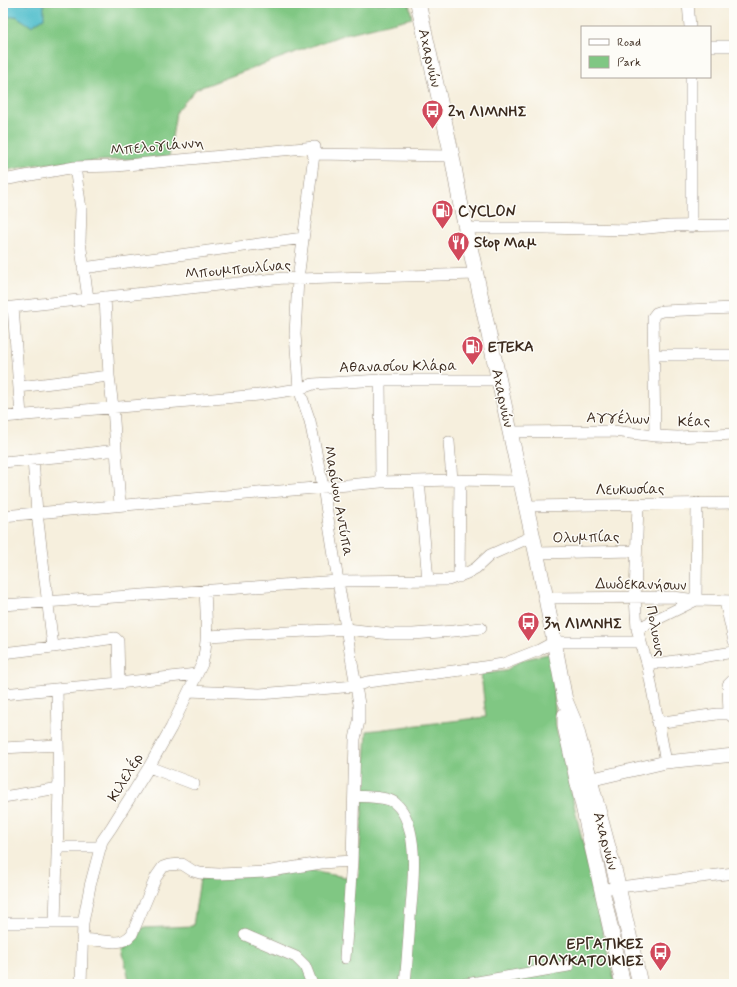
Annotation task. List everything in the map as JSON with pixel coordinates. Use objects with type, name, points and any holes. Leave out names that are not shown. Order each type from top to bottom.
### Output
[{"type":"main road","name":"Αχαρνών","points":[[418,3],[537,553],[566,700],[575,724],[618,887],[640,984]]},
{"type":"main road","name":"Αχαρνών","points":[[566,700],[565,726],[622,984]]},
{"type":"street","points":[[688,3],[690,26]]},
{"type":"street","points":[[711,46],[734,46]]},
{"type":"street","points":[[691,78],[691,226]]},
{"type":"street","name":"Μπελογιάννη","points":[[3,180],[75,167],[124,165],[314,151],[452,156]]},
{"type":"street","name":"Μαρίνου Αντύπα","points":[[314,151],[298,279],[295,334],[299,389],[310,421],[323,488],[360,714],[355,739],[352,861],[345,958]]},
{"type":"street","points":[[75,167],[81,209],[80,242],[88,298]]},
{"type":"street","points":[[466,228],[627,230],[669,226],[734,225]]},
{"type":"street","points":[[83,268],[303,238]]},
{"type":"street","name":"Μπουμπουλίνας","points":[[8,307],[284,278],[298,279],[476,274]]},
{"type":"street","points":[[104,297],[120,505]]},
{"type":"street","points":[[8,307],[19,387],[21,416]]},
{"type":"street","name":"Αγγέλων","points":[[511,432],[613,430],[655,436],[653,317],[656,313],[662,311],[734,308]]},
{"type":"street","points":[[654,355],[734,355]]},
{"type":"street","points":[[19,387],[109,376]]},
{"type":"street","points":[[380,380],[381,482]]},
{"type":"street","name":"Αθανασίου Κλάρα","points":[[3,417],[259,395],[299,389],[313,384],[380,380],[499,380]]},
{"type":"street","name":"Κέας","points":[[655,436],[678,437],[734,434]]},
{"type":"street","points":[[449,442],[456,480],[459,577]]},
{"type":"street","points":[[3,462],[116,450]]},
{"type":"street","points":[[33,459],[47,602],[53,647]]},
{"type":"street","points":[[3,516],[381,482],[456,480],[521,481]]},
{"type":"street","points":[[419,481],[428,580]]},
{"type":"street","points":[[637,629],[696,600],[697,503]]},
{"type":"street","name":"Λευκωσίας","points":[[526,506],[734,503]]},
{"type":"street","name":"Πολυους","points":[[638,504],[635,597],[637,629],[646,663],[666,762]]},
{"type":"street","points":[[3,606],[338,581],[448,580],[459,577],[476,568],[490,555],[533,536]]},
{"type":"street","name":"Ολυμπίας","points":[[537,553],[636,551]]},
{"type":"street","name":"Κιλελέρ","points":[[81,984],[83,923],[90,886],[104,836],[111,828],[149,767],[202,664],[207,636],[205,590]]},
{"type":"street","name":"Δωδεκανήσων","points":[[546,598],[673,597],[696,600],[730,601]]},
{"type":"street","points":[[730,601],[734,641]]},
{"type":"street","points":[[207,636],[347,629],[390,634],[454,631],[481,628]]},
{"type":"street","points":[[3,653],[110,638],[117,639],[119,683]]},
{"type":"street","points":[[189,691],[260,694],[355,686],[374,681],[503,664],[540,650],[554,642],[641,642]]},
{"type":"street","points":[[646,663],[662,663],[734,652]]},
{"type":"street","points":[[3,694],[196,674]]},
{"type":"street","points":[[657,723],[717,714],[731,716],[728,685],[734,679]]},
{"type":"street","points":[[55,923],[59,788],[57,689]]},
{"type":"street","points":[[3,748],[58,745]]},
{"type":"street","points":[[589,780],[666,762],[734,755]]},
{"type":"street","points":[[149,767],[194,784]]},
{"type":"street","points":[[3,797],[59,788]]},
{"type":"street","points":[[354,796],[385,799],[394,802],[406,819],[410,832],[413,849],[414,870],[406,984]]},
{"type":"street","points":[[57,847],[101,847]]},
{"type":"street","points":[[82,939],[120,942],[130,937],[156,877],[164,867],[169,865],[182,864],[192,871],[219,874],[265,872],[321,862],[352,861]]},
{"type":"street","points":[[602,889],[734,873]]},
{"type":"street","points":[[3,923],[83,923]]},
{"type":"street","points":[[245,935],[296,957],[305,966],[312,984]]},
{"type":"street","points":[[466,984],[507,980],[568,966]]},
{"type":"green space","points":[[3,3],[409,3],[412,18],[345,34],[196,89],[176,112],[169,157],[40,164],[3,171]]},
{"type":"green space","points":[[552,653],[556,726],[615,984],[130,984],[122,949],[135,943],[142,928],[193,926],[200,879],[309,871],[358,879],[367,731],[486,717],[481,674],[505,671],[521,660]]},
{"type":"water","points":[[3,3],[44,3],[44,18],[31,26],[16,16],[3,18]]},
{"type":"place","name":"2η ΛΙΜΝΗΣ","points":[[433,130]]},
{"type":"place","name":"CYCLON","points":[[442,230]]},
{"type":"place","name":"Stop Μαμ","points":[[459,262]]},
{"type":"place","name":"ΕΤΕΚΑ","points":[[473,366]]},
{"type":"place","name":"3η ΛΙΜΝΗΣ","points":[[528,642]]},
{"type":"place","name":"ΕΡΓΑΤΙΚΕΣ ΠΟΛΥΚΑΤΟΙΚΙΕΣ","points":[[660,972]]}]
